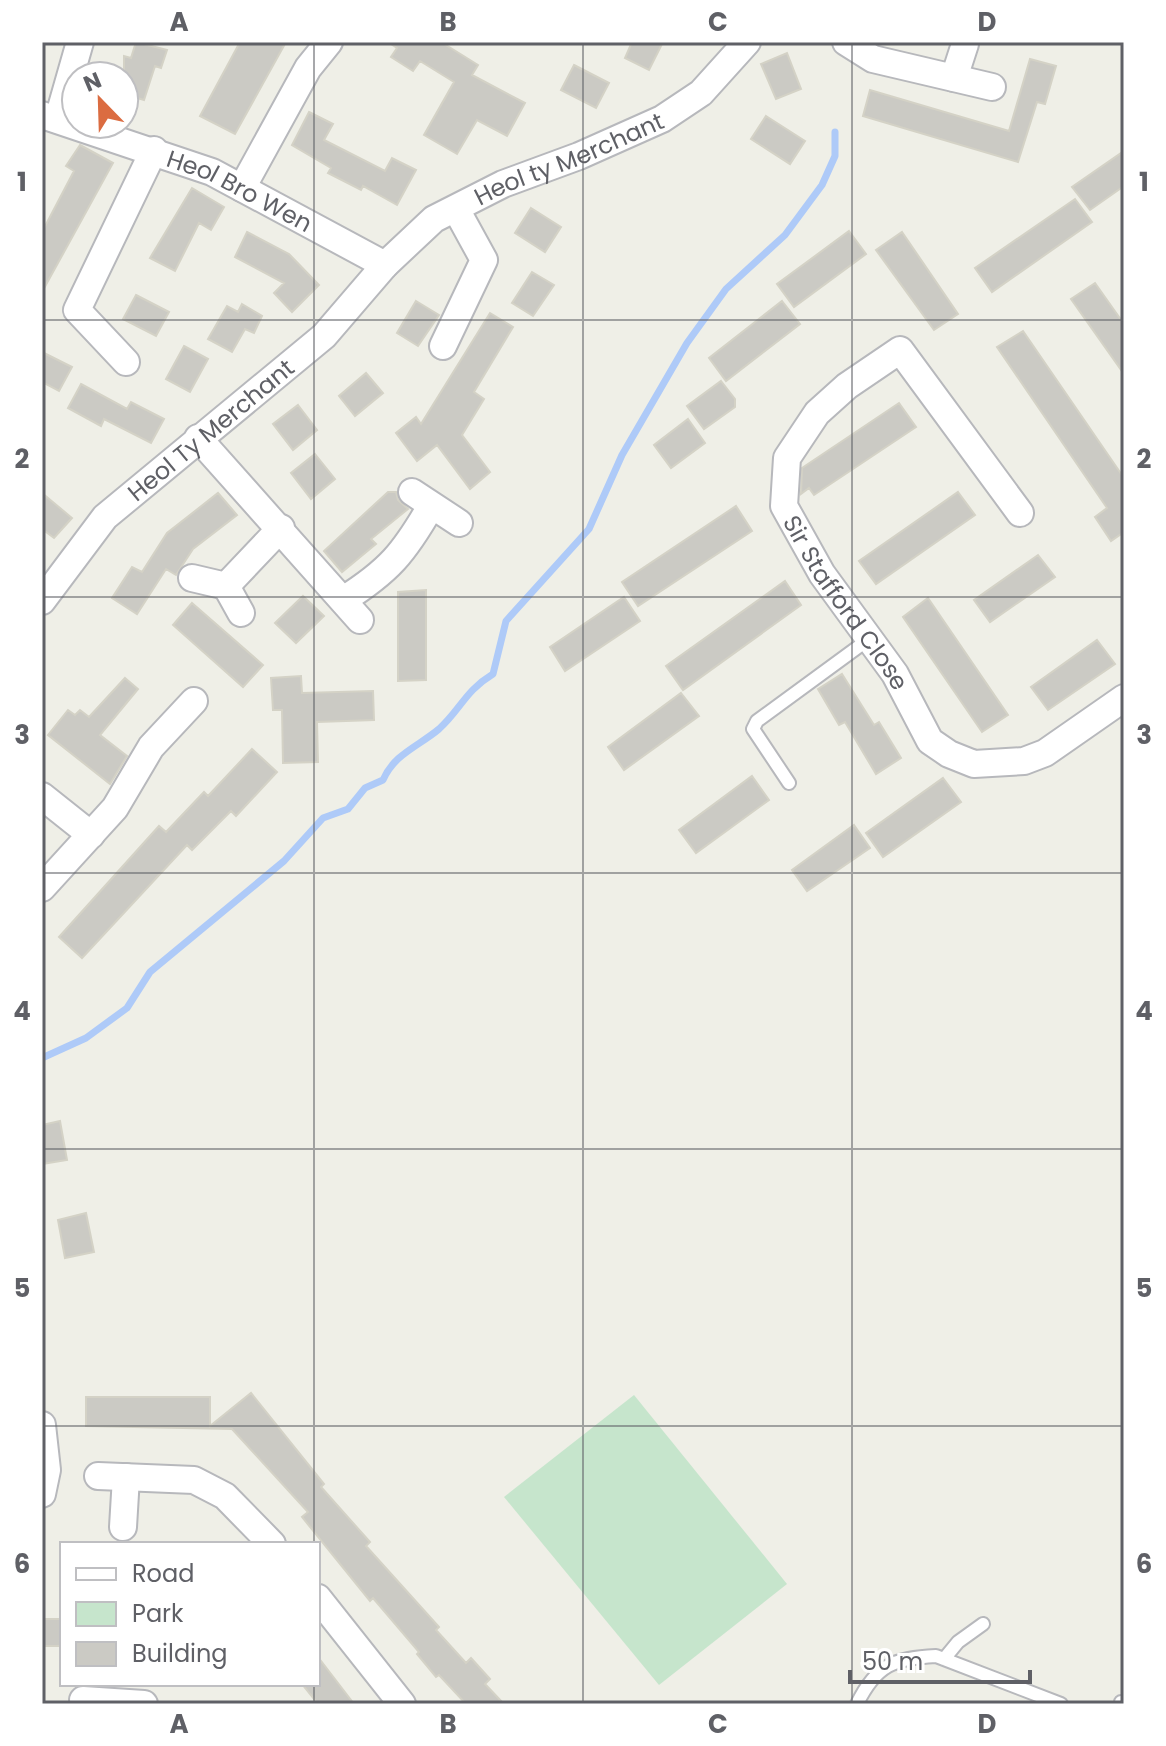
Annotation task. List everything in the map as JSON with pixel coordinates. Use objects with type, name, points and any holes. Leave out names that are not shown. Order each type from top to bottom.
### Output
[{"type":"street","points":[[50,117],[80,42]]},
{"type":"street","points":[[242,188],[308,68],[329,42]]},
{"type":"street","name":"Heol ty Merchant","points":[[385,265],[434,219],[503,184],[579,156],[662,119],[701,93],[747,42]]},
{"type":"street","points":[[846,42],[873,59],[992,87]]},
{"type":"street","points":[[954,78],[965,44]]},
{"type":"street","name":"Heol Bro Wen","points":[[50,117],[154,150],[242,188],[385,265]]},
{"type":"street","points":[[126,362],[77,310],[154,150]]},
{"type":"street","points":[[443,346],[484,260],[456,209]]},
{"type":"street","name":"Heol Ty Merchant","points":[[44,593],[105,517],[324,336],[385,265]]},
{"type":"street","name":"Sir Stafford Close","points":[[1020,513],[900,350],[847,386],[817,413],[787,458],[784,506],[822,574],[895,674],[930,741],[949,754],[974,764],[1024,761],[1045,753],[1124,698]]},
{"type":"street","points":[[198,438],[351,610],[410,543],[422,499],[459,523]]},
{"type":"street","points":[[226,586],[281,528]]},
{"type":"street","points":[[192,578],[226,586],[241,613]]},
{"type":"street","points":[[42,888],[115,808],[151,747],[194,701]]},
{"type":"street","points":[[42,796],[91,835]]},
{"type":"street","points":[[42,1425],[47,1470],[42,1494]]},
{"type":"street","points":[[98,1476],[194,1480],[225,1496],[270,1542]]},
{"type":"street","points":[[123,1527],[126,1477]]},
{"type":"street","points":[[320,1601],[396,1702]]},
{"type":"street","points":[[83,1700],[144,1704]]},
{"type":"lane","points":[[789,783],[753,729],[757,721],[869,639]]},
{"type":"lane","points":[[944,1659],[958,1642],[983,1624]]},
{"type":"lane","points":[[857,1704],[869,1679],[888,1666],[914,1657],[944,1659],[1061,1704]]},
{"type":"green space","points":[[634,1395],[787,1584],[659,1685],[504,1497]]},
{"type":"building","points":[[136,42],[167,50],[161,68],[155,66],[144,100],[140,99],[140,60],[124,60],[124,56],[131,58]]},
{"type":"building","points":[[240,42],[286,42],[235,134],[200,116]]},
{"type":"building","points":[[388,42],[441,42],[478,65],[472,75],[525,103],[507,136],[477,120],[457,154],[424,135],[454,82],[420,61],[413,71],[391,57],[397,48]]},
{"type":"building","points":[[632,42],[663,42],[649,70],[625,58]]},
{"type":"building","points":[[787,53],[801,89],[776,99],[761,64]]},
{"type":"building","points":[[1030,59],[1056,66],[1045,104],[1037,102],[1018,162],[863,116],[870,90],[1009,131]]},
{"type":"building","points":[[574,65],[609,83],[596,108],[561,90]]},
{"type":"building","points":[[309,112],[333,124],[324,140],[385,171],[392,158],[416,170],[397,205],[363,186],[361,190],[328,173],[331,168],[292,145]]},
{"type":"building","points":[[766,116],[805,141],[790,164],[751,139]]},
{"type":"building","points":[[80,145],[113,163],[42,292],[42,232],[74,171],[66,166]]},
{"type":"building","points":[[1124,151],[1124,186],[1090,210],[1072,187]]},
{"type":"building","points":[[192,188],[224,207],[211,230],[199,223],[175,271],[150,258]]},
{"type":"building","points":[[1075,199],[1092,222],[992,292],[975,268]]},
{"type":"building","points":[[531,208],[561,227],[545,252],[515,233]]},
{"type":"building","points":[[849,231],[866,254],[794,307],[777,284]]},
{"type":"building","points":[[247,232],[289,254],[319,285],[292,312],[274,293],[284,283],[235,257]]},
{"type":"building","points":[[902,232],[958,314],[934,330],[876,250]]},
{"type":"building","points":[[532,272],[554,285],[533,316],[512,303]]},
{"type":"building","points":[[1095,283],[1124,324],[1124,374],[1071,299]]},
{"type":"building","points":[[136,295],[169,312],[156,336],[123,319]]},
{"type":"building","points":[[416,301],[439,315],[418,346],[397,333]]},
{"type":"building","points":[[782,301],[800,324],[726,381],[709,358]]},
{"type":"building","points":[[242,304],[262,316],[254,333],[245,329],[232,352],[208,339],[227,306],[238,312]]},
{"type":"building","points":[[490,313],[513,327],[474,392],[484,399],[462,435],[490,472],[470,489],[437,445],[417,461],[396,433],[416,417],[421,424]]},
{"type":"building","points":[[1023,331],[1124,478],[1124,532],[1111,541],[1095,517],[1107,508],[997,347]]},
{"type":"building","points":[[184,346],[208,359],[190,392],[166,379]]},
{"type":"building","points":[[42,352],[72,367],[59,391],[42,382]]},
{"type":"building","points":[[366,373],[383,393],[355,416],[339,396]]},
{"type":"building","points":[[721,381],[735,399],[735,407],[704,429],[687,406]]},
{"type":"building","points":[[81,384],[127,409],[131,402],[164,419],[151,443],[104,419],[101,426],[68,408]]},
{"type":"building","points":[[899,403],[916,427],[814,495],[809,488],[801,494],[802,468]]},
{"type":"building","points":[[298,405],[317,430],[293,450],[273,424]]},
{"type":"building","points":[[688,419],[705,443],[671,468],[654,445]]},
{"type":"building","points":[[315,454],[335,479],[311,499],[291,473]]},
{"type":"building","points":[[388,492],[396,492],[398,500],[408,509],[371,539],[376,544],[342,572],[324,551]]},
{"type":"building","points":[[958,492],[975,515],[876,584],[859,561]]},
{"type":"building","points":[[42,493],[72,518],[54,538],[42,529]]},
{"type":"building","points":[[218,493],[237,515],[193,549],[176,575],[166,569],[137,614],[112,598],[132,567],[142,572],[167,533]]},
{"type":"building","points":[[736,506],[752,531],[638,606],[622,582]]},
{"type":"building","points":[[1038,555],[1055,577],[990,622],[974,600]]},
{"type":"building","points":[[785,581],[801,605],[683,690],[666,666]]},
{"type":"building","points":[[426,590],[426,680],[398,681],[398,592]]},
{"type":"building","points":[[303,596],[324,616],[296,643],[275,623]]},
{"type":"building","points":[[624,597],[640,621],[565,671],[550,647]]},
{"type":"building","points":[[928,598],[1008,715],[982,732],[903,617]]},
{"type":"building","points":[[192,603],[263,665],[243,687],[173,625]]},
{"type":"building","points":[[1097,640],[1115,664],[1048,710],[1031,687]]},
{"type":"building","points":[[842,674],[874,725],[879,722],[901,758],[876,774],[845,722],[839,725],[818,689]]},
{"type":"building","points":[[301,676],[302,693],[373,691],[374,720],[317,722],[318,762],[283,763],[282,710],[273,710],[271,678]]},
{"type":"building","points":[[125,678],[138,689],[100,735],[127,756],[110,784],[48,735],[68,710],[75,715],[80,710],[89,717]]},
{"type":"building","points":[[681,693],[699,716],[624,770],[608,747]]},
{"type":"building","points":[[252,749],[277,772],[236,816],[231,811],[192,850],[187,845],[82,958],[59,937],[159,826],[166,832],[204,792],[208,796]]},
{"type":"building","points":[[752,776],[769,800],[696,853],[679,830]]},
{"type":"building","points":[[943,778],[961,802],[883,857],[866,833]]},
{"type":"building","points":[[854,825],[870,848],[807,891],[792,870]]},
{"type":"building","points":[[60,1121],[67,1160],[42,1164],[42,1125]]},
{"type":"building","points":[[86,1213],[94,1252],[65,1258],[58,1220]]},
{"type":"building","points":[[251,1393],[324,1484],[321,1487],[370,1542],[366,1546],[439,1627],[436,1630],[466,1663],[471,1658],[490,1679],[485,1684],[504,1704],[466,1704],[439,1675],[436,1677],[417,1654],[419,1652],[373,1598],[370,1601],[302,1517],[308,1512],[232,1429],[86,1426],[86,1397],[210,1397],[210,1426]]},
{"type":"building","points":[[43,1619],[60,1619],[60,1646],[42,1646]]},
{"type":"building","points":[[320,1660],[354,1704],[318,1704],[304,1686],[320,1686]]},
{"type":"waterway","points":[[42,1058],[86,1038],[127,1008],[150,972],[284,861],[323,818],[348,809],[365,788],[383,780],[400,757],[439,729],[469,694],[493,674],[506,621],[589,529],[622,455],[687,343],[726,289],[785,235],[822,185],[835,156],[835,132]]}]
